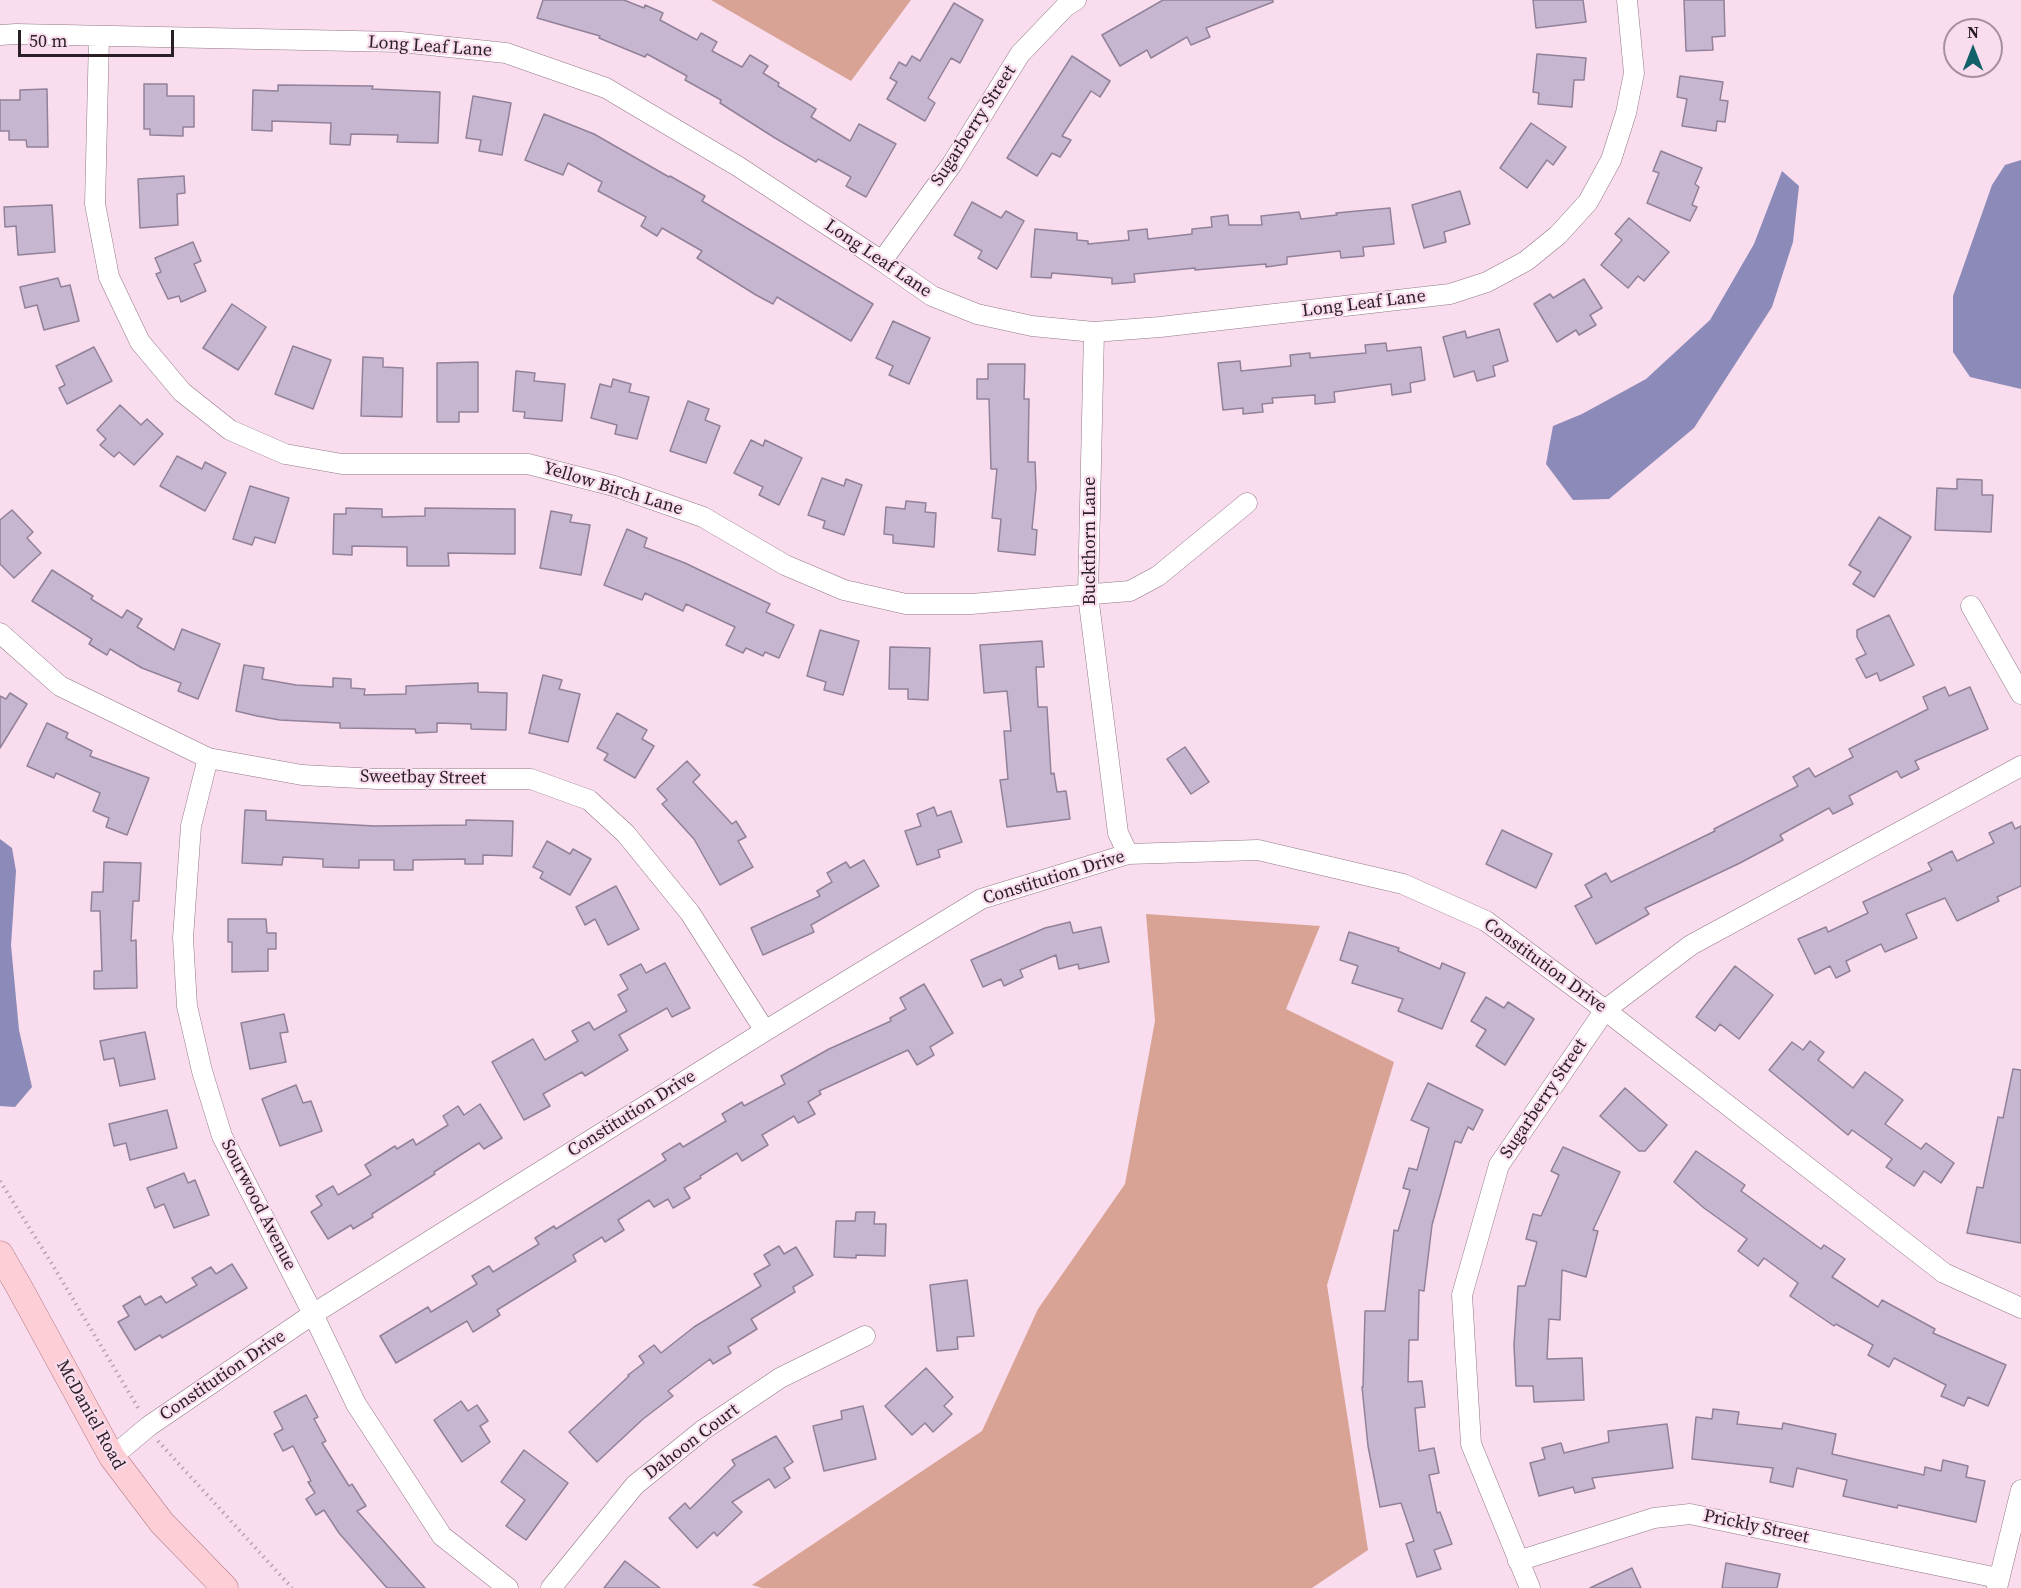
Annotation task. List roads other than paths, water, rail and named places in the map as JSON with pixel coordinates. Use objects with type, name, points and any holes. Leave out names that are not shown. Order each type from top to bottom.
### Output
[{"type":"main road","name":"McDaniel Road","points":[[0,1254],[112,1457],[162,1523],[225,1588]]},
{"type":"street","name":"Sugarberry Street","points":[[882,261],[952,164],[1020,54],[1065,7],[1076,0]]},
{"type":"street","name":"Long Leaf Lane","points":[[0,35],[401,42],[506,53],[606,88],[739,167],[932,296],[977,314],[1032,326],[1094,332],[1160,327],[1450,294],[1487,282],[1526,261],[1558,236],[1588,202],[1611,160],[1626,113],[1634,73],[1627,0]]},
{"type":"street","name":"Yellow Birch Lane","points":[[99,37],[95,204],[109,277],[140,342],[182,392],[230,430],[285,454],[342,464],[528,464],[614,486],[703,517],[785,565],[844,590],[906,604],[971,604],[1130,591],[1158,576],[1247,503]]},
{"type":"street","name":"Buckthorn Lane","points":[[1094,332],[1088,595],[1118,832],[1128,854]]},
{"type":"street","points":[[1971,606],[2021,694]]},
{"type":"street","name":"Sweetbay Street","points":[[0,633],[60,686],[208,758],[302,775],[378,779],[531,779],[589,800],[626,834],[690,913],[765,1031]]},
{"type":"street","name":"Sourwood Avenue","points":[[208,758],[191,826],[183,938],[187,1006],[202,1071],[222,1136],[356,1404],[442,1536],[508,1588]]},
{"type":"street","name":"Sugarberry Street","points":[[1530,1588],[1471,1444],[1462,1295],[1499,1165],[1605,1010],[1691,945],[2021,766]]},
{"type":"street","name":"Constitution Drive","points":[[112,1457],[149,1426],[313,1314],[765,1031],[981,899],[1128,854],[1258,850],[1403,884],[1486,921],[1605,1010],[1944,1273],[2021,1308]]},
{"type":"street","name":"Dahoon Court","points":[[551,1588],[635,1485],[703,1430],[780,1378],[865,1336]]},
{"type":"street","points":[[1997,1583],[2021,1490]]},
{"type":"street","name":"Prickly Street","points":[[1518,1561],[1654,1518],[1690,1514],[1997,1583]]},
{"type":"water","points":[[2021,160],[2021,389],[1970,377],[1953,352],[1953,296],[1992,185],[2005,165]]},
{"type":"water","points":[[1782,171],[1799,186],[1793,242],[1772,307],[1694,428],[1609,499],[1573,500],[1546,464],[1553,426],[1582,414],[1646,379],[1710,320],[1754,244]]},
{"type":"water","points":[[0,839],[12,848],[16,871],[11,945],[19,1030],[32,1087],[15,1107],[0,1106]]}]
